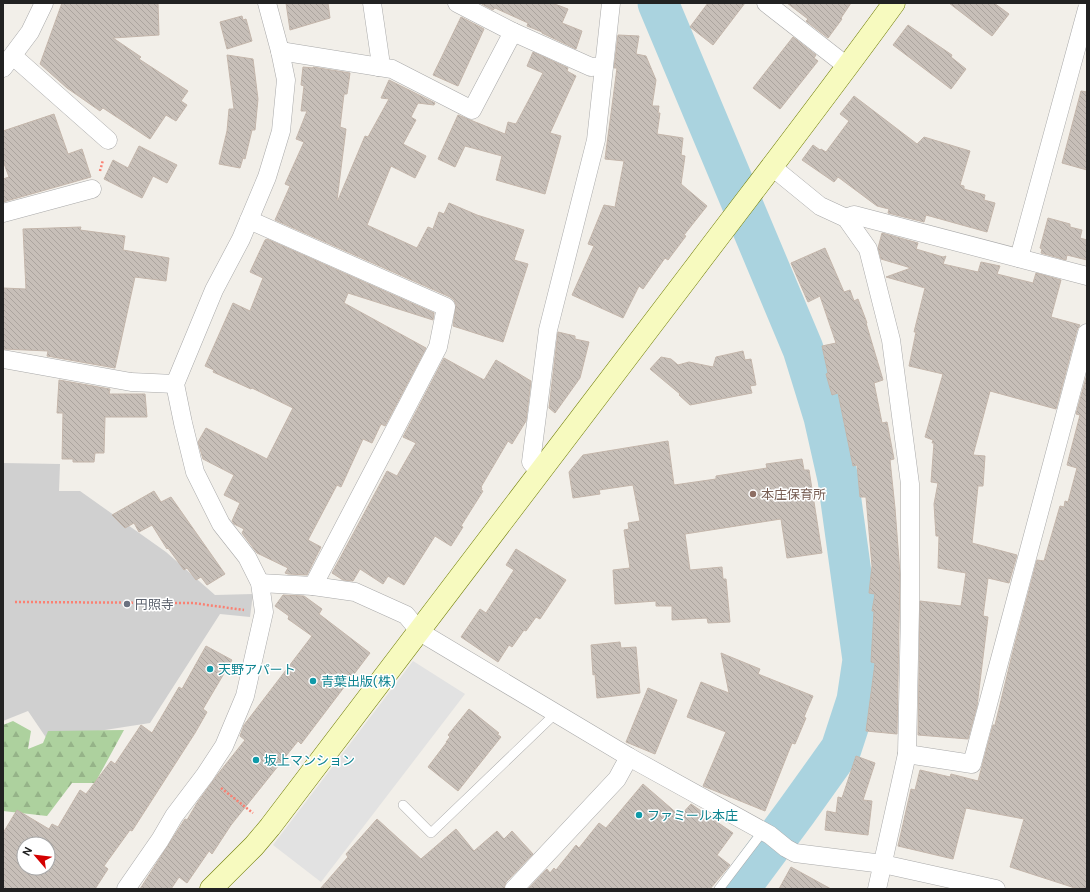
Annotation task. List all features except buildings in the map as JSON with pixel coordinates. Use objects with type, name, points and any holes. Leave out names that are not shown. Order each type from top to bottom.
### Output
[{"type":"street","points":[[44,3],[30,32],[8,62],[108,140]]},
{"type":"street","points":[[126,889],[160,840],[174,816],[205,776],[224,746],[245,696],[264,612],[260,583],[247,557],[221,524],[195,472],[175,384],[214,290],[241,239],[249,220],[267,176],[281,131],[286,80],[280,50],[267,3]]},
{"type":"street","points":[[372,3],[380,58],[378,67]]},
{"type":"street","points":[[457,3],[512,32],[591,67],[604,66]]},
{"type":"street","points":[[540,473],[531,462],[548,330],[596,140],[611,3]]},
{"type":"street","points":[[766,3],[848,67]]},
{"type":"street","points":[[211,889],[254,846],[270,827],[420,632],[752,191],[848,67],[894,3]]},
{"type":"street","points":[[1019,258],[1087,9]]},
{"type":"street","points":[[280,50],[392,69],[472,110],[512,32]]},
{"type":"street","points":[[772,166],[820,206],[846,218],[868,249],[891,340],[910,484],[910,610],[907,754],[877,889]]},
{"type":"street","points":[[3,213],[92,189]]},
{"type":"street","points":[[846,218],[854,215],[1087,276]]},
{"type":"street","points":[[249,220],[446,308],[438,347],[313,586]]},
{"type":"street","points":[[907,754],[972,764],[1087,333]]},
{"type":"street","points":[[3,359],[131,382],[175,384]]},
{"type":"street","points":[[260,583],[313,586],[355,592],[406,615],[420,632],[629,757],[767,833],[786,848],[796,853],[883,864],[996,889]]},
{"type":"street","points":[[514,889],[617,779],[629,757]]},
{"type":"lane","points":[[403,805],[431,833],[556,713]]},
{"type":"lane","points":[[720,889],[767,833]]},
{"type":"path","points":[[92,189],[99,177],[108,140]]},
{"type":"path","points":[[16,602],[193,603],[264,612]]},
{"type":"path","points":[[205,776],[270,827]]},
{"type":"shaded area","name":"円照寺","points":[[3,463],[60,464],[59,491],[80,491],[166,552],[215,595],[253,594],[250,617],[220,614],[150,723],[47,739],[28,711],[3,721]]},
{"type":"shaded area","points":[[413,661],[465,694],[321,882],[273,845]]},
{"type":"green space","points":[[13,721],[31,731],[28,749],[43,743],[48,731],[124,730],[95,783],[72,783],[47,816],[3,811],[3,725]]},
{"type":"waterway","points":[[658,3],[803,349],[824,417],[838,479],[863,660],[857,700],[841,749],[739,889]]},
{"type":"place","name":"本庄保育所","points":[[753,494]]},
{"type":"place","name":"円照寺","points":[[127,604]]},
{"type":"place","name":"天野アパート","points":[[210,669]]},
{"type":"place","name":"青葉出版(株)","points":[[313,681]]},
{"type":"place","name":"坂上マンション","points":[[256,760]]},
{"type":"place","name":"ファミール本庄","points":[[639,815]]}]
